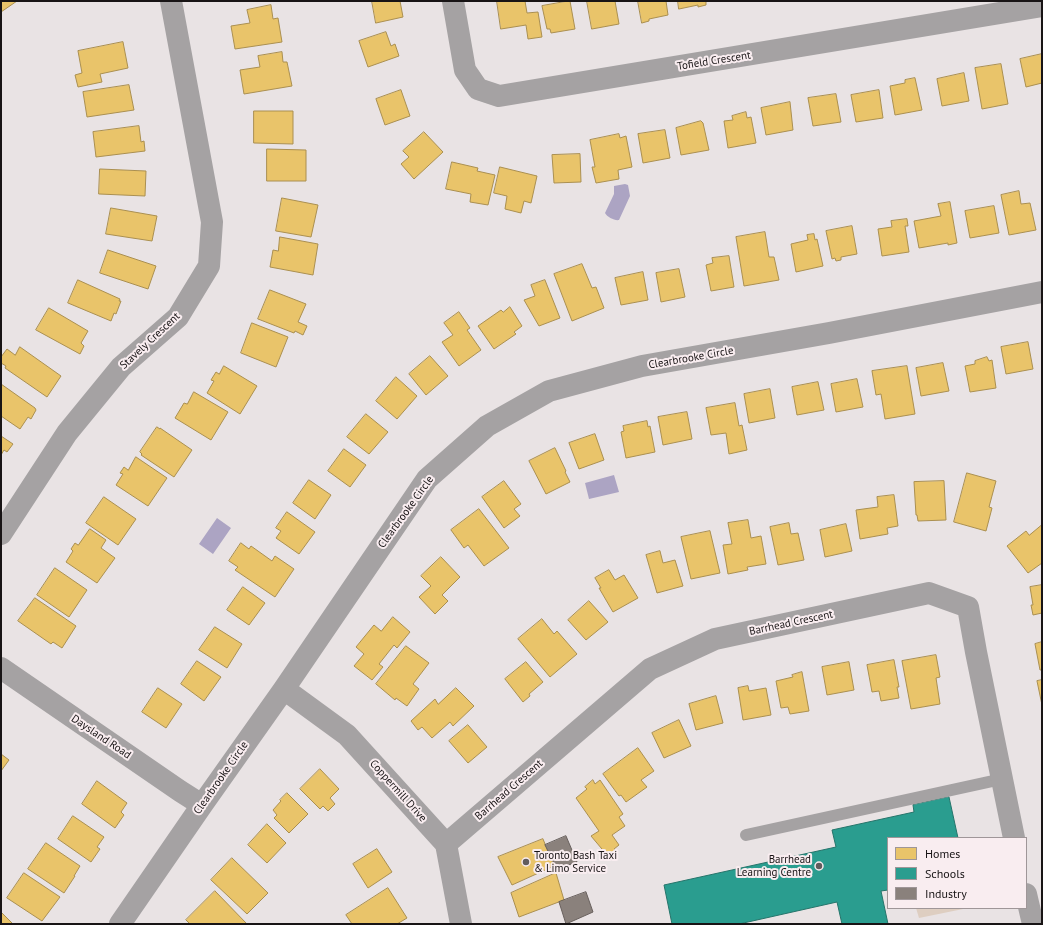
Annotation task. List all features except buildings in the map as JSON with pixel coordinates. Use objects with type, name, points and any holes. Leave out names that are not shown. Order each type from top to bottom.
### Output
[{"type":"street","name":"Stavely Crescent","points":[[1,534],[66,433],[121,367],[178,317],[209,266],[212,222],[171,1]]},
{"type":"street","name":"Tofield Crescent","points":[[454,1],[465,70],[478,89],[499,96],[1042,6]]},
{"type":"street","name":"Clearbrooke Circle","points":[[120,924],[202,804],[284,689],[427,479],[487,426],[550,391],[642,366],[837,332],[1042,292]]},
{"type":"street","name":"Barrhead Crescent","points":[[446,844],[650,669],[716,639],[929,593],[968,607],[1014,837]]},
{"type":"street","name":"Daysland Road","points":[[1,668],[180,791],[202,804]]},
{"type":"street","name":"Coppermill Drive","points":[[284,689],[347,735],[446,844]]},
{"type":"street","points":[[446,844],[461,924]]},
{"type":"street","points":[[1027,898],[1033,924]]},
{"type":"lane","points":[[746,835],[1002,779]]},
{"type":"shaded area","points":[[625,184],[628,185],[630,196],[619,220],[613,219],[605,213],[614,194],[614,186]]},
{"type":"shaded area","points":[[614,475],[619,492],[589,499],[585,483]]},
{"type":"shaded area","points":[[217,518],[231,528],[213,554],[199,544]]},
{"type":"shaded area","points":[[916,909],[963,909],[919,918]]},
{"type":"place","name":"Toronto Bash Taxi & Limo Service","points":[[526,862]]},
{"type":"place","name":"Barrhead Learning Centre","points":[[819,866]]}]
